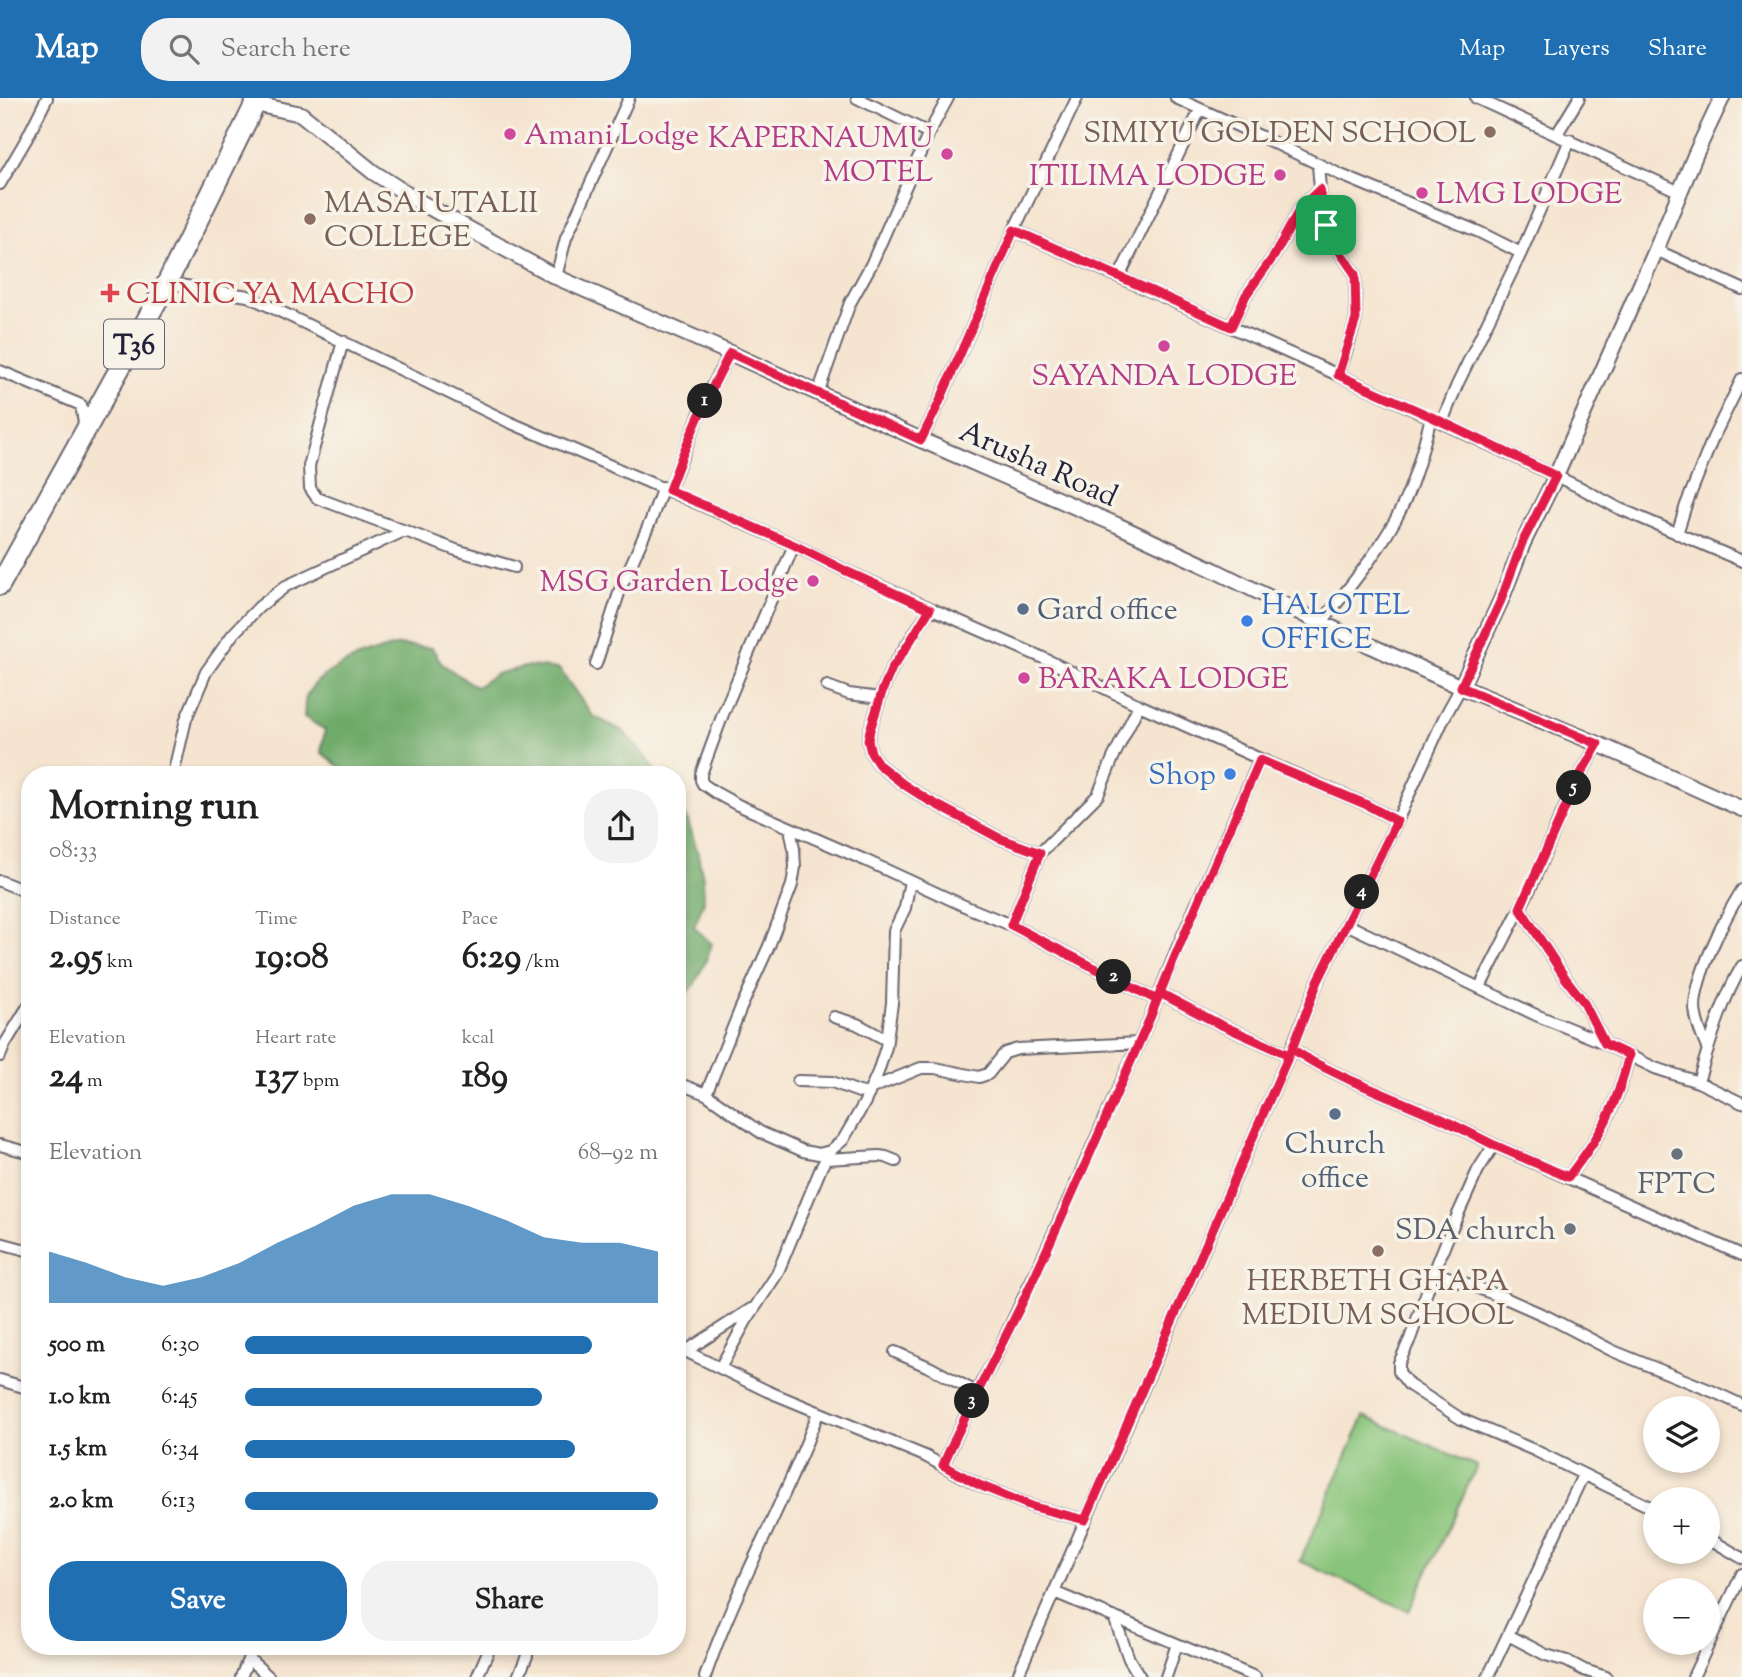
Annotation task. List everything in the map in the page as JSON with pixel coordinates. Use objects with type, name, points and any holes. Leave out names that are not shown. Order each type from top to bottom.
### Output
[{"type":"highway","name":"T36","points":[[0,585],[167,283],[257,101]]},
{"type":"main road","points":[[1461,687],[1501,600],[1522,543],[1556,476],[1722,98]]},
{"type":"main road","name":"Arusha Road","points":[[257,101],[301,114],[373,172],[418,201],[556,277],[1129,531],[1461,687],[1598,744],[1742,809]]},
{"type":"street","points":[[0,184],[47,98]]},
{"type":"street","points":[[556,277],[566,238],[629,98]]},
{"type":"street","points":[[857,98],[929,133]]},
{"type":"street","points":[[817,393],[850,303],[871,265],[895,206],[948,98]]},
{"type":"street","points":[[921,440],[949,382],[1014,230],[1077,98]]},
{"type":"street","points":[[1175,98],[1521,253]]},
{"type":"street","points":[[1476,98],[1680,192]]},
{"type":"street","points":[[1557,134],[1579,98]]},
{"type":"street","points":[[1119,277],[1200,110]]},
{"type":"street","points":[[1321,623],[1386,536],[1402,508],[1437,419],[1521,253],[1570,140]]},
{"type":"street","points":[[1318,164],[1326,225],[1331,239],[1355,274],[1356,319],[1338,375]]},
{"type":"street","points":[[1231,327],[1246,295],[1274,256],[1301,207],[1320,189]]},
{"type":"street","points":[[1014,230],[1437,419],[1618,508],[1742,561]]},
{"type":"street","points":[[1656,250],[1742,289]]},
{"type":"street","points":[[167,283],[248,296],[509,422],[794,545],[1260,760],[1365,804],[1397,821]]},
{"type":"street","points":[[343,341],[309,466],[310,488],[317,498],[456,550],[514,567]]},
{"type":"street","points":[[596,664],[621,587],[696,420],[730,353]]},
{"type":"street","points":[[0,371],[81,405],[85,432]]},
{"type":"street","points":[[1677,534],[1713,438],[1742,379]]},
{"type":"street","points":[[175,766],[186,719],[206,672],[233,634],[259,607],[286,586],[404,531]]},
{"type":"street","points":[[794,545],[723,714],[704,765],[701,780],[703,784],[716,793],[790,828],[1011,925],[1158,997],[1313,1062],[1742,1255]]},
{"type":"street","points":[[930,609],[892,668],[868,740],[871,753],[879,765],[928,800],[999,838],[1040,853]]},
{"type":"street","points":[[827,686],[849,694],[880,698]]},
{"type":"street","points":[[1017,1677],[1290,1052],[1318,981],[1461,687]]},
{"type":"street","points":[[1011,925],[1040,853],[1098,795],[1139,705]]},
{"type":"street","points":[[1480,987],[1520,908],[1579,777],[1598,744]]},
{"type":"street","points":[[943,1465],[976,1392],[1025,1296],[1139,1043],[1176,951],[1260,760]]},
{"type":"street","points":[[706,1094],[792,885],[795,858],[790,828]]},
{"type":"street","points":[[0,881],[21,889]]},
{"type":"street","points":[[720,1368],[731,1345],[777,1274],[828,1155],[844,1140],[878,1072],[887,1041],[892,1003],[894,931],[905,908],[910,881]]},
{"type":"street","points":[[1708,1050],[1698,1027],[1695,1008],[1697,993],[1721,928],[1742,890]]},
{"type":"street","points":[[1520,908],[1583,1001],[1605,1044]]},
{"type":"street","points":[[1346,924],[1536,1015],[1742,1103]]},
{"type":"street","points":[[1698,1082],[1720,1012],[1742,966]]},
{"type":"street","points":[[0,1056],[3,1043],[21,1016]]},
{"type":"street","points":[[834,1017],[857,1024],[887,1041]]},
{"type":"street","points":[[798,1081],[832,1082],[859,1092],[870,1091],[907,1072],[921,1068],[935,1068],[979,1077],[988,1074],[1005,1054],[1017,1049],[1139,1043]]},
{"type":"street","points":[[1568,1177],[1604,1127],[1618,1094],[1629,1055]]},
{"type":"street","points":[[686,1086],[706,1094],[760,1132],[803,1151],[828,1155],[878,1156],[895,1161]]},
{"type":"street","points":[[0,1144],[21,1150]]},
{"type":"street","points":[[1494,1145],[1478,1170],[1434,1272],[1414,1330],[1399,1363],[1399,1372],[1409,1385],[1461,1419],[1534,1450],[1643,1504]]},
{"type":"street","points":[[0,1243],[21,1249]]},
{"type":"street","points":[[1434,1272],[1505,1298],[1614,1351],[1742,1405]]},
{"type":"street","points":[[686,1347],[756,1305]]},
{"type":"street","points":[[686,1351],[817,1413],[925,1456],[979,1485],[1034,1507],[1085,1520]]},
{"type":"street","points":[[895,1353],[929,1367],[976,1392]]},
{"type":"street","points":[[0,1380],[21,1386]]},
{"type":"street","points":[[705,1677],[732,1609],[803,1454],[817,1413]]},
{"type":"street","points":[[1488,1677],[1583,1475]]},
{"type":"street","points":[[1720,1545],[1742,1558]]},
{"type":"street","points":[[1693,1677],[1742,1574]]},
{"type":"street","points":[[1054,1592],[1255,1677]]},
{"type":"street","points":[[1114,1617],[1129,1659],[1140,1677]]},
{"type":"street","points":[[1508,1635],[1546,1656],[1567,1661],[1606,1677]]},
{"type":"street","points":[[1166,1677],[1177,1644]]},
{"type":"street","points":[[241,1677],[249,1655]]},
{"type":"street","points":[[477,1677],[487,1655]]},
{"type":"street","points":[[518,1677],[527,1655]]},
{"type":"street","points":[[248,1658],[269,1677]]},
{"type":"green space","points":[[399,645],[432,648],[442,664],[476,687],[496,674],[529,666],[559,669],[593,716],[623,731],[652,766],[338,766],[321,752],[325,730],[304,717],[306,697],[323,677],[361,657]]},
{"type":"green space","points":[[686,818],[703,878],[704,901],[694,927],[712,944],[694,985],[686,993]]},
{"type":"green space","points":[[1364,1416],[1477,1466],[1409,1611],[1300,1561]]},
{"type":"place","name":"SIMIYU GOLDEN SCHOOL","points":[[1490,132]]},
{"type":"place","name":"Amani Lodge","points":[[510,134]]},
{"type":"place","name":"KAPERNAUMU MOTEL","points":[[947,154]]},
{"type":"place","name":"ITILIMA LODGE","points":[[1280,175]]},
{"type":"place","name":"LMG LODGE","points":[[1422,193]]},
{"type":"place","name":"MASAI UTALII COLLEGE","points":[[310,219]]},
{"type":"place","name":"CLINIC YA MACHO","points":[[110,293]]},
{"type":"place","name":"SAYANDA LODGE","points":[[1164,346]]},
{"type":"place","name":"MSG Garden Lodge","points":[[813,581]]},
{"type":"place","name":"Gard office","points":[[1023,609]]},
{"type":"place","name":"HALOTEL OFFICE","points":[[1247,621]]},
{"type":"place","name":"BARAKA LODGE","points":[[1024,678]]},
{"type":"place","name":"Shop","points":[[1230,774]]},
{"type":"place","name":"Church office","points":[[1335,1114]]},
{"type":"place","name":"FPTC","points":[[1677,1154]]},
{"type":"place","name":"SDA church","points":[[1570,1229]]},
{"type":"place","name":"HERBETH GHAPA MEDIUM SCHOOL","points":[[1378,1251]]},
{"type":"route","points":[[1326,225],[1320,189],[1301,207],[1274,256],[1246,295],[1231,327],[1014,230],[921,440],[730,353],[705,400],[669,490],[930,609],[892,668],[883,689],[868,740],[871,753],[879,765],[928,800],[999,838],[1040,853],[1011,925],[1157,1000],[1160,993],[1219,1024],[1289,1055],[1085,1520],[1059,1515],[979,1485],[943,1465],[1046,1250],[1150,1018],[1160,993],[1176,951],[1260,760],[1365,804],[1397,821],[1318,981],[1292,1049],[1350,1080],[1568,1177],[1604,1127],[1614,1106],[1629,1055],[1605,1044],[1583,1001],[1520,908],[1579,777],[1598,744],[1461,687],[1501,600],[1522,543],[1556,476],[1338,375],[1356,319],[1355,274],[1331,239],[1326,225]]}]
